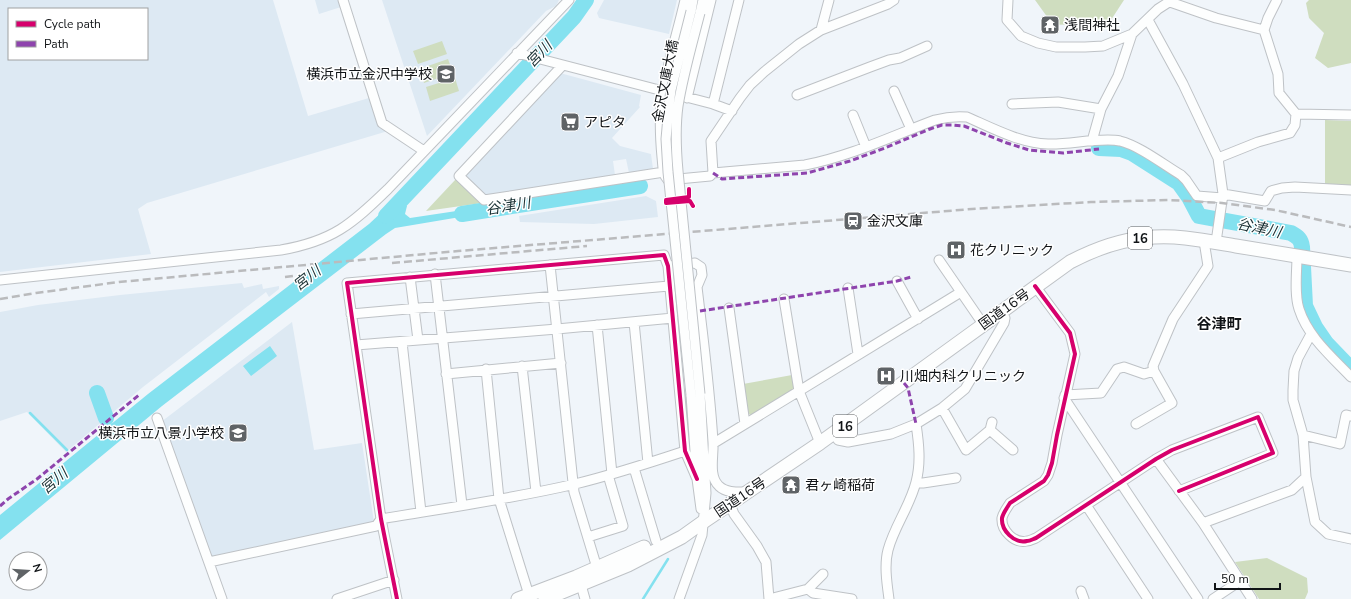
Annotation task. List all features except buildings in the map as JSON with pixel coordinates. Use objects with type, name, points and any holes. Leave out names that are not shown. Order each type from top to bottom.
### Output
[{"type":"highway","name":"国道16号","points":[[545,599],[628,565],[682,537],[834,434],[1035,286],[1080,256],[1122,242],[1146,237],[1159,237],[1210,242],[1351,265]]},
{"type":"highway","name":"国道16号","points":[[524,597],[597,568],[679,530],[703,522]]},
{"type":"street","points":[[343,0],[382,123],[424,151]]},
{"type":"street","points":[[0,280],[282,250],[314,242],[330,236],[344,228],[365,211],[522,55],[569,0]]},
{"type":"street","points":[[685,0],[663,92],[660,134],[664,172],[665,177],[668,180],[710,176],[713,173],[805,165],[819,162],[866,147],[940,118],[959,116],[967,117],[1011,135],[1046,144],[1111,140],[1133,146],[1181,175],[1197,196],[1223,196],[1265,201],[1271,191],[1282,188],[1351,190]]},
{"type":"street","name":"金沢文庫大橋","points":[[694,0],[671,90],[666,139],[668,172],[696,395]]},
{"type":"street","name":"金沢文庫大橋","points":[[696,395],[678,171],[676,123],[681,92],[703,0]]},
{"type":"street","points":[[687,98],[711,0]]},
{"type":"street","points":[[713,104],[739,0]]},
{"type":"street","points":[[821,30],[829,0]]},
{"type":"street","points":[[713,173],[712,141],[750,85],[799,44],[821,30],[888,4],[894,0]]},
{"type":"street","points":[[1008,0],[1007,20],[1021,36],[1038,43],[1056,47],[1085,48],[1103,46],[1132,34],[1158,9],[1171,1],[1216,18],[1264,30]]},
{"type":"street","points":[[1218,158],[1258,142],[1290,133],[1295,125],[1296,114],[1279,93],[1278,74],[1264,30],[1277,0]]},
{"type":"street","points":[[1136,424],[1172,403],[1154,371],[1153,366],[1173,319],[1208,266],[1210,242],[1219,224],[1223,196],[1218,158],[1183,84],[1148,20]]},
{"type":"street","points":[[1092,141],[1100,109],[1118,76],[1132,34]]},
{"type":"street","points":[[797,95],[889,60],[900,58],[927,46]]},
{"type":"street","points":[[522,55],[713,104],[732,111]]},
{"type":"street","points":[[562,66],[458,176],[484,200],[664,172]]},
{"type":"street","points":[[894,91],[911,129]]},
{"type":"street","points":[[1012,104],[1058,102],[1100,109]]},
{"type":"street","points":[[1296,114],[1351,115]]},
{"type":"street","points":[[853,115],[866,147]]},
{"type":"street","points":[[397,599],[381,519],[347,283],[664,254],[668,266],[685,451],[697,479]]},
{"type":"street","points":[[1301,257],[1298,307],[1311,334],[1351,377]]},
{"type":"street","points":[[939,260],[983,324]]},
{"type":"street","points":[[668,266],[695,263],[701,267],[702,275],[697,287],[714,443],[713,473],[718,486],[725,490],[734,492],[748,492]]},
{"type":"street","points":[[550,265],[574,492],[597,568]]},
{"type":"street","points":[[435,274],[462,505]]},
{"type":"street","points":[[410,277],[418,340]]},
{"type":"street","points":[[897,281],[918,318]]},
{"type":"street","points":[[351,314],[669,286]]},
{"type":"street","points":[[1035,286],[1070,333],[1075,354],[1052,463],[1048,475],[1044,481],[1010,503],[1002,516],[1002,524],[1008,535],[1020,542],[1027,542],[1036,538],[1120,482],[1172,450],[1258,417],[1273,453],[1179,491]]},
{"type":"street","points":[[848,288],[858,354]]},
{"type":"street","points":[[714,443],[961,292]]},
{"type":"street","points":[[784,299],[799,391],[820,443]]},
{"type":"street","points":[[729,308],[745,424]]},
{"type":"street","points":[[834,434],[838,440],[848,442],[891,434],[916,424],[942,408],[965,390],[1004,323],[1005,318],[1000,312]]},
{"type":"street","points":[[356,345],[597,326],[673,318]]},
{"type":"street","points":[[634,322],[648,463]]},
{"type":"street","points":[[588,537],[622,526],[610,475],[597,326]]},
{"type":"street","points":[[1311,334],[1298,358],[1294,371],[1293,400],[1303,435],[1306,477],[1315,522],[1328,534],[1351,539]]},
{"type":"street","points":[[402,342],[421,512]]},
{"type":"street","points":[[446,374],[560,363]]},
{"type":"street","points":[[522,366],[536,492]]},
{"type":"street","points":[[1065,396],[1101,393],[1117,369],[1124,367],[1144,374],[1154,371]]},
{"type":"street","points":[[486,370],[500,498],[524,597]]},
{"type":"street","points":[[696,395],[697,479],[703,522]]},
{"type":"street","points":[[679,599],[702,534],[706,493],[696,395]]},
{"type":"street","points":[[1065,396],[1198,599]]},
{"type":"street","points":[[942,408],[966,450],[991,426],[1013,450]]},
{"type":"street","points":[[1303,435],[1340,444],[1346,415],[1351,416]]},
{"type":"street","points":[[156,418],[222,599]]},
{"type":"street","points":[[889,599],[886,578],[887,551],[916,483],[919,463],[919,443],[916,424]]},
{"type":"street","points":[[209,562],[376,526],[381,519],[536,492],[573,484],[634,468],[685,451]]},
{"type":"street","points":[[1156,459],[1203,523],[1252,599]]},
{"type":"street","points":[[634,468],[656,541]]},
{"type":"street","points":[[1203,523],[1292,490],[1306,477]]},
{"type":"street","points":[[916,483],[956,478]]},
{"type":"street","points":[[730,504],[734,514],[766,562],[769,599],[808,589],[823,574]]},
{"type":"street","points":[[1086,505],[1148,599]]},
{"type":"street","points":[[337,599],[394,580]]},
{"type":"street","points":[[1213,599],[1240,581]]},
{"type":"street","points":[[581,585],[586,599]]},
{"type":"street","points":[[808,589],[813,593],[852,599]]},
{"type":"shaded area","points":[[0,0],[273,0],[308,116],[369,98],[376,121],[388,131],[147,203],[138,209],[151,254],[0,272]]},
{"type":"shaded area","points":[[315,0],[338,0],[341,7],[319,14]]},
{"type":"shaded area","name":"横浜市立金沢中学校","points":[[382,0],[559,0],[556,6],[546,11],[427,136]]},
{"type":"shaded area","points":[[604,0],[677,0],[669,34],[599,18],[597,13]]},
{"type":"shaded area","name":"アピタ","points":[[560,73],[641,95],[640,107],[612,138],[620,146],[651,154],[653,169],[629,173],[626,159],[613,161],[615,175],[488,195],[484,194],[466,177],[466,173]]},
{"type":"shaded area","points":[[646,196],[656,201],[658,217],[594,224],[520,222],[519,216]]},
{"type":"shaded area","points":[[242,283],[244,288],[262,284],[263,289],[279,286],[279,289],[269,297],[266,292],[143,387],[66,452],[27,412],[0,421],[0,312],[38,305],[120,295]]},
{"type":"shaded area","name":"横浜市立八景小学校","points":[[292,322],[314,450],[362,443],[374,522],[211,557],[161,422]]},
{"type":"green space","points":[[1035,0],[1124,0],[1109,23],[1053,25]]},
{"type":"green space","points":[[1309,0],[1351,0],[1351,63],[1328,68],[1315,58],[1324,33],[1309,18],[1306,3]]},
{"type":"green space","points":[[442,41],[447,54],[418,64],[413,51]]},
{"type":"green space","points":[[448,59],[453,73],[424,83],[419,69]]},
{"type":"green space","points":[[455,78],[459,91],[430,101],[426,87]]},
{"type":"green space","points":[[1325,120],[1351,121],[1351,186],[1325,185]]},
{"type":"green space","points":[[456,179],[482,203],[426,211]]},
{"type":"green space","points":[[792,375],[794,390],[751,415],[747,413],[743,384]]},
{"type":"green space","points":[[1267,558],[1307,578],[1308,592],[1305,599],[1259,599],[1235,562]]},
{"type":"water","points":[[398,197],[407,206],[405,214],[410,218],[483,207],[484,213],[395,228],[386,234],[162,406],[0,540],[0,515],[148,394],[369,224]]},
{"type":"water","points":[[270,346],[277,356],[251,376],[243,366]]},
{"type":"waterway","name":"宮川","points":[[386,216],[574,17],[586,0]]},
{"type":"waterway","name":"谷津川","points":[[1099,148],[1121,149],[1132,153],[1179,183],[1189,197],[1199,216],[1291,233],[1297,237],[1300,240],[1302,247],[1305,306],[1315,327],[1326,343],[1351,369]]},
{"type":"waterway","name":"谷津川","points":[[462,214],[640,186]]},
{"type":"waterway","points":[[97,393],[106,418]]},
{"type":"waterway","points":[[30,413],[67,450]]},
{"type":"waterway","points":[[643,599],[668,559]]},
{"type":"railway","points":[[0,299],[119,282],[458,251],[972,209],[1091,202],[1169,200],[1222,203],[1275,210],[1351,227]]},
{"type":"railway","points":[[392,263],[587,246]]},
{"type":"railway","points":[[285,277],[293,276]]},
{"type":"marked path","points":[[713,173],[722,179],[807,173],[850,161],[942,125],[964,126],[1029,150],[1063,153],[1099,149]]},
{"type":"marked path","points":[[700,311],[897,281],[911,277]]},
{"type":"marked path","points":[[904,383],[908,388],[916,424]]},
{"type":"marked path","points":[[0,506],[37,479],[139,395]]},
{"type":"cycle path","points":[[689,189],[689,197],[666,200],[666,203],[690,201],[693,206]]},
{"type":"cycle path","points":[[397,599],[381,519],[347,283],[664,255],[668,266],[685,451],[697,479]]},
{"type":"cycle path","points":[[1035,286],[1070,333],[1075,354],[1052,463],[1048,475],[1044,481],[1010,503],[1002,518],[1002,523],[1006,531],[1017,540],[1028,541],[1036,538],[1172,450],[1258,417],[1273,453],[1179,491]]},
{"type":"place","name":"浅間神社","points":[[1050,25]]},
{"type":"place","name":"横浜市立金沢中学校","points":[[446,74]]},
{"type":"place","name":"アピタ","points":[[570,122]]},
{"type":"place","name":"金沢文庫","points":[[853,221]]},
{"type":"place","name":"花クリニック","points":[[956,250]]},
{"type":"place","name":"川畑内科クリニック","points":[[886,376]]},
{"type":"place","name":"横浜市立八景小学校","points":[[238,433]]},
{"type":"place","name":"君ヶ崎稲荷","points":[[791,485]]},
{"type":"district","name":"谷津町","points":[[1219,324]]}]
